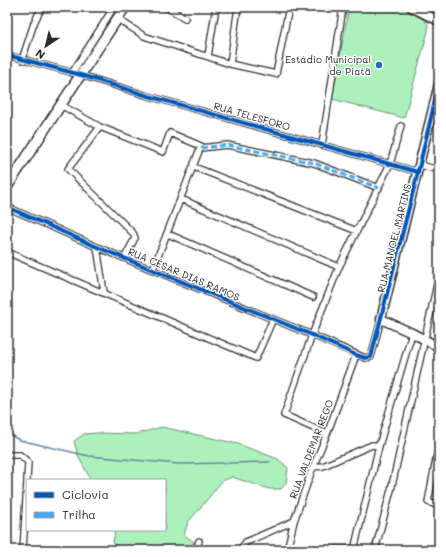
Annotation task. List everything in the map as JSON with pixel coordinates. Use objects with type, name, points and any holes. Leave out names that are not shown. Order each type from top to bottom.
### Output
[{"type":"main road","points":[[7,187],[61,106],[76,74],[119,10]]},
{"type":"street","points":[[22,60],[34,23],[42,7]]},
{"type":"street","points":[[166,7],[185,18]]},
{"type":"street","points":[[208,56],[216,7]]},
{"type":"street","points":[[230,64],[238,7]]},
{"type":"street","points":[[119,10],[144,36],[230,64],[276,74],[289,7]]},
{"type":"street","points":[[322,145],[343,7]]},
{"type":"street","points":[[411,7],[439,21]]},
{"type":"street","name":"RUA TELESFORO","points":[[7,55],[390,164],[439,170]]},
{"type":"street","name":"RUA MANOEL MARTINS","points":[[356,355],[365,358],[371,357],[439,84]]},
{"type":"street","points":[[61,106],[100,127],[162,152],[170,133],[201,146],[201,148]]},
{"type":"street","points":[[327,434],[284,415],[312,335],[339,267],[390,164],[401,126]]},
{"type":"street","points":[[100,127],[68,169],[133,233],[135,238],[125,257]]},
{"type":"street","points":[[201,148],[227,145],[314,163],[379,188]]},
{"type":"street","points":[[153,269],[201,148]]},
{"type":"street","points":[[194,167],[357,231]]},
{"type":"street","points":[[181,199],[339,267]]},
{"type":"street","name":"RUA CÉSAR DIAS RAMOS","points":[[7,207],[97,247],[125,257],[312,335],[356,355]]},
{"type":"street","points":[[168,234],[313,297]]},
{"type":"street","points":[[97,247],[104,292]]},
{"type":"street","points":[[7,252],[256,358],[273,319]]},
{"type":"street","points":[[375,550],[391,490],[439,275]]},
{"type":"street","points":[[381,319],[439,347]]},
{"type":"street","points":[[329,550],[354,549],[379,446],[412,333]]},
{"type":"street","name":"RUA VALDEMAR REGO","points":[[288,550],[294,521],[356,355]]},
{"type":"street","points":[[439,444],[428,502],[439,506]]},
{"type":"street","points":[[313,467],[323,466],[372,445],[379,446]]},
{"type":"street","points":[[7,455],[20,455],[28,462],[27,479]]},
{"type":"street","points":[[23,550],[26,498]]},
{"type":"street","points":[[240,550],[246,542],[294,521]]},
{"type":"street","points":[[196,550],[199,541]]},
{"type":"green space","name":"Estádio Municipal de Piatã","points":[[349,7],[402,7],[426,21],[428,25],[428,31],[404,118],[332,99]]},
{"type":"green space","points":[[162,427],[238,444],[278,459],[288,468],[286,483],[281,489],[269,489],[232,477],[222,481],[188,522],[184,535],[194,542],[189,550],[123,550],[113,543],[115,531],[166,531],[166,479],[90,479],[79,458],[74,441],[84,434],[136,434]]},
{"type":"waterway","points":[[7,433],[19,440],[89,456],[179,464],[270,462]]},
{"type":"marked path","points":[[201,148],[227,145],[314,163],[379,188]]},
{"type":"cycle path","points":[[7,55],[418,172]]},
{"type":"cycle path","points":[[7,207],[97,247],[312,335],[356,355],[365,358],[371,357],[439,84]]},
{"type":"place","name":"Estádio Municipal de Piatã","points":[[379,65]]}]
